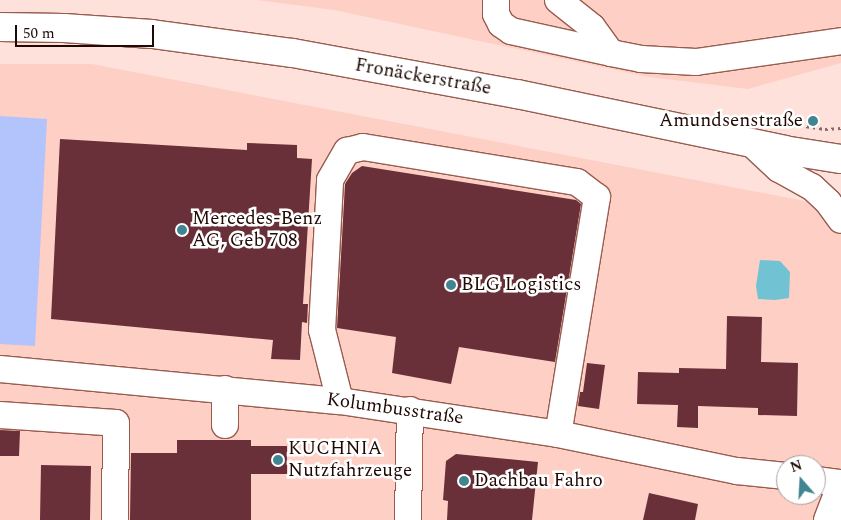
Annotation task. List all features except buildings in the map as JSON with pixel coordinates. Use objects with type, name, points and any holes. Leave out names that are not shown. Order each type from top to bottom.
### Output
[{"type":"main road","name":"Fronäckerstraße","points":[[0,27],[64,28],[152,34],[293,53],[517,94],[751,144],[841,159]]},
{"type":"street","points":[[558,0],[592,27],[611,53]]},
{"type":"street","points":[[491,5],[501,24],[511,32],[641,59],[696,62],[841,41]]},
{"type":"street","points":[[751,144],[779,169],[812,186],[841,220]]},
{"type":"street","points":[[340,401],[322,330],[330,180],[347,151],[363,147],[577,182],[598,197],[558,434]]},
{"type":"street","name":"Kolumbusstraße","points":[[0,369],[340,401],[410,410],[558,434],[738,471],[776,475]]},
{"type":"street","points":[[225,390],[225,425]]},
{"type":"street","points":[[408,520],[410,410]]},
{"type":"street","points":[[0,415],[116,423],[115,520]]},
{"type":"street","points":[[826,481],[841,483],[826,520]]},
{"type":"path","points":[[840,129],[841,133]]},
{"type":"shaded area","points":[[257,0],[841,0],[841,63],[748,89],[649,77],[334,10]]},
{"type":"shaded area","points":[[0,64],[92,64],[841,208],[841,520],[0,520]]},
{"type":"shaded area","points":[[0,116],[47,119],[35,346],[0,344]]},
{"type":"shaded area","points":[[760,260],[780,261],[790,272],[789,298],[775,300],[758,299],[756,286]]},
{"type":"place","name":"Amundsenstraße","points":[[813,121]]},
{"type":"place","name":"Mercedes-Benz AG, Geb 708","points":[[182,230]]},
{"type":"place","name":"BLG Logistics","points":[[451,285]]},
{"type":"place","name":"KUCHNIA Nutzfahrzeuge","points":[[278,460]]},
{"type":"place","name":"Dachbau Fahro","points":[[464,481]]}]
